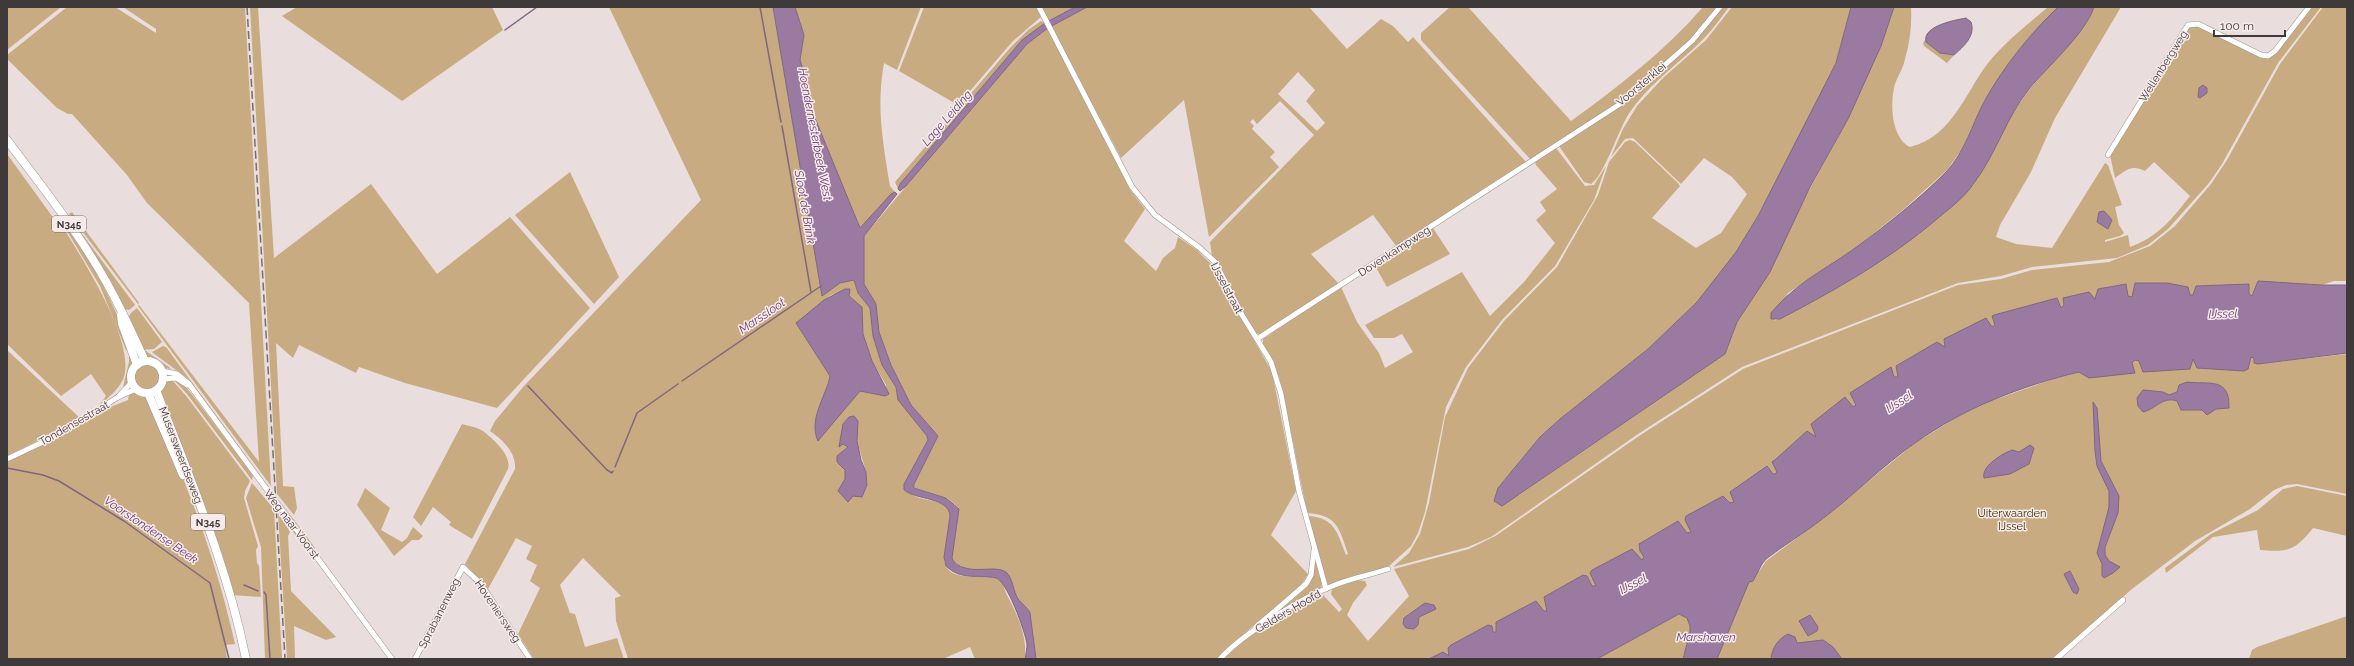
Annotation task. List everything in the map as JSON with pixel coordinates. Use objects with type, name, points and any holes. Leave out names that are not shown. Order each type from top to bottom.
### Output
[{"type":"main road","name":"N345","points":[[7,140],[86,249],[121,314],[128,322],[145,361]]},
{"type":"main road","name":"N345","points":[[121,314],[122,324],[137,364]]},
{"type":"main road","points":[[145,361],[155,363],[162,375],[156,390],[148,393],[134,385],[132,373],[137,364],[145,361]]},
{"type":"main road","name":"Musersweerdseweg","points":[[156,390],[222,565],[234,607],[246,659]]},
{"type":"main road","name":"Musersweerdseweg","points":[[148,393],[189,489],[218,567],[229,607],[240,659]]},
{"type":"street","name":"IJsselstraat","points":[[1039,7],[1132,187],[1155,215],[1206,253],[1215,262],[1242,315],[1271,362],[1278,379],[1299,491],[1326,589]]},
{"type":"street","name":"Voorsterklei","points":[[1530,162],[1634,94],[1698,35],[1720,7]]},
{"type":"street","name":"Wellenbergweg","points":[[2108,155],[2188,25],[2198,24],[2261,55],[2268,56],[2273,53],[2310,7]]},
{"type":"street","name":"Dovenkampweg","points":[[1257,340],[1530,162]]},
{"type":"street","name":"Weg naar Voorst","points":[[162,375],[176,378],[192,389],[392,659]]},
{"type":"street","name":"Tondensestraat","points":[[7,459],[60,434],[134,385]]},
{"type":"street","name":"IJsselstraat","points":[[1251,632],[1306,584],[1313,564],[1314,543]]},
{"type":"street","name":"Sprabanenweg","points":[[415,659],[463,567]]},
{"type":"street","name":"Hoveniersweg","points":[[463,567],[481,584],[530,659]]},
{"type":"street","name":"Gelders Hoofd","points":[[1220,659],[1251,632],[1326,589],[1388,569]]},
{"type":"street","points":[[2056,659],[2123,600]]},
{"type":"green space","points":[[7,7],[61,7],[7,50]]},
{"type":"green space","points":[[67,7],[115,7],[156,33],[156,29],[123,7],[245,7],[271,486],[138,306],[139,305],[259,462],[249,303],[147,203],[127,175],[72,114],[68,114],[57,108],[7,59],[7,55]]},
{"type":"green space","points":[[250,7],[258,7],[274,258],[371,184],[437,274],[510,217],[590,308],[497,408],[405,383],[359,367],[356,373],[299,345],[293,358],[276,343],[283,486],[294,487],[297,508],[294,515],[277,494]]},
{"type":"green space","points":[[297,7],[492,7],[503,30],[402,101],[282,16]]},
{"type":"green space","points":[[609,7],[773,7],[822,295],[840,283],[854,280],[858,293],[870,308],[873,336],[882,364],[896,387],[898,400],[927,436],[928,440],[904,484],[915,496],[942,504],[949,511],[950,516],[944,557],[946,566],[951,572],[966,576],[991,577],[1002,582],[1021,626],[1025,642],[1025,659],[975,659],[970,647],[943,659],[628,659],[616,621],[615,598],[621,596],[583,558],[560,585],[570,613],[575,614],[585,647],[617,638],[624,659],[534,659],[518,634],[540,588],[530,581],[537,565],[526,559],[532,546],[516,538],[488,589],[465,564],[515,469],[515,463],[508,447],[500,438],[490,431],[495,421],[524,386],[701,200]],"holes":[[[850,290],[849,296],[862,307],[863,334],[872,361],[886,385],[885,396],[860,391],[850,401],[815,425],[830,376],[796,323],[831,295]],[[854,416],[857,424],[858,444],[867,479],[867,485],[862,497],[853,496],[845,479],[845,470],[837,462],[843,451],[848,447],[847,445],[839,444],[843,432],[843,424],[849,417]]]},
{"type":"green space","points":[[795,7],[921,7],[897,70],[884,63],[881,95],[881,125],[890,186],[895,192],[860,228],[808,101],[800,60],[804,35]]},
{"type":"green space","points":[[924,7],[1037,7],[1042,16],[1012,42],[958,105],[899,71]]},
{"type":"green space","points":[[1041,7],[1075,7],[1049,21]]},
{"type":"green space","points":[[1087,7],[1309,7],[1347,49],[1381,19],[1393,26],[1408,42],[1413,37],[1527,163],[1397,247],[1373,215],[1311,254],[1339,284],[1260,334],[1254,333],[1212,256],[1210,242],[1314,135],[1280,101],[1257,124],[1253,119],[1250,122],[1254,126],[1252,129],[1275,152],[1270,157],[1279,167],[1209,237],[1184,100],[1121,158],[1051,26]],"holes":[[[1298,72],[1315,90],[1306,101],[1325,123],[1317,131],[1278,94]]]},
{"type":"green space","points":[[1450,7],[1468,7],[1571,121],[1640,68],[1673,39],[1703,7],[1718,7],[1697,34],[1622,100],[1531,160],[1421,40],[1421,33]]},
{"type":"green space","points":[[1722,7],[1729,7],[1708,34],[1644,94],[1625,120],[1602,170],[1591,184],[1584,182],[1559,146],[1645,85]]},
{"type":"green space","points":[[1732,7],[1851,7],[1836,63],[1814,109],[1758,216],[1736,252],[1714,282],[1697,302],[1648,349],[1560,419],[1540,437],[1498,488],[1519,495],[1725,354],[1737,322],[1848,119],[1894,7],[1911,7],[1911,27],[1908,46],[1904,63],[1895,84],[1892,104],[1894,121],[1899,137],[1910,147],[1925,141],[1938,133],[1949,122],[1993,57],[2019,31],[2048,7],[2058,7],[2022,46],[2002,73],[1984,101],[1962,149],[1947,170],[1904,209],[1857,247],[1788,293],[1774,321],[1817,298],[1919,234],[1973,185],[2009,119],[2028,91],[2087,22],[2094,7],[2121,7],[2055,118],[2031,172],[2000,225],[1996,237],[2016,244],[2052,248],[2105,163],[2108,165],[2122,205],[2115,207],[2119,225],[2124,233],[2120,236],[2105,240],[2105,242],[2128,235],[2130,247],[2149,238],[2171,219],[2190,196],[2154,162],[2145,171],[2133,168],[2126,170],[2115,178],[2110,155],[2187,29],[2193,24],[2266,58],[2311,7],[2321,7],[2278,63],[2222,164],[2209,183],[2168,229],[2148,245],[2117,258],[2032,267],[2001,276],[1958,283],[1742,367],[1638,434],[1491,537],[1468,547],[1393,567],[1409,553],[1420,534],[1429,503],[1445,417],[1468,368],[1504,321],[1557,267],[1598,195],[1609,162],[1625,142],[1630,140],[1635,142],[1678,183],[1680,186],[1652,218],[1696,248],[1721,233],[1747,194],[1732,177],[1704,158],[1681,184],[1633,138],[1625,139],[1611,157],[1623,129],[1637,106],[1663,78],[1706,40]]},
{"type":"green space","points":[[2323,7],[2347,7],[2347,281],[2334,281],[2322,285],[2252,297],[2191,295],[2130,297],[2096,299],[2063,308],[1776,474],[1688,533],[1594,589],[1459,659],[1223,659],[1245,639],[1314,596],[1323,595],[1339,612],[1342,609],[1331,594],[1332,589],[1356,580],[1365,581],[1367,585],[1353,603],[1347,615],[1368,641],[1409,596],[1394,569],[1469,549],[1497,535],[1639,436],[1743,369],[1958,285],[2001,279],[2032,270],[2109,262],[2150,246],[2175,226],[2211,184],[2227,160],[2280,64]]},
{"type":"green space","points":[[1041,21],[1045,23],[1022,40],[900,184],[898,189],[895,182],[1010,48],[1028,30]]},
{"type":"green space","points":[[1048,28],[1131,191],[1145,209],[1124,241],[1156,271],[1163,258],[1175,248],[1178,237],[1197,250],[1211,264],[1272,372],[1296,491],[1271,535],[1308,574],[1298,588],[1286,600],[1259,621],[1218,659],[1036,659],[1028,608],[1018,599],[996,570],[968,570],[954,562],[952,558],[959,508],[947,498],[915,488],[914,484],[938,436],[911,405],[891,365],[879,332],[876,304],[864,284],[864,236],[1027,44]]},
{"type":"green space","points":[[1925,40],[1949,55],[1954,55],[1947,63],[1924,46],[1923,43]]},
{"type":"green space","points":[[1556,148],[1585,186],[1594,185],[1606,166],[1594,200],[1555,266],[1502,320],[1466,367],[1446,407],[1425,512],[1418,533],[1411,546],[1388,567],[1328,585],[1325,580],[1308,516],[1317,517],[1330,523],[1340,539],[1346,555],[1348,554],[1339,530],[1331,520],[1325,516],[1307,513],[1282,387],[1275,366],[1263,344],[1263,339],[1341,287],[1357,322],[1379,353],[1385,368],[1413,352],[1402,334],[1394,338],[1374,338],[1365,325],[1462,272],[1490,316],[1524,282],[1555,243],[1536,220],[1546,211],[1540,202],[1557,189],[1536,165],[1535,161]]},
{"type":"green space","points":[[7,154],[57,223],[59,221],[93,277],[116,325],[123,348],[125,368],[119,386],[98,407],[106,396],[91,374],[61,396],[7,344]]},
{"type":"green space","points":[[570,172],[619,277],[594,304],[515,215]]},
{"type":"green space","points":[[72,212],[139,303],[138,304],[69,214]]},
{"type":"green space","points":[[68,215],[135,305],[129,310],[123,309],[67,216]]},
{"type":"green space","points":[[62,219],[101,282],[124,332],[129,350],[126,350],[100,286],[61,221]]},
{"type":"green space","points":[[1433,228],[1450,254],[1387,287],[1375,266]]},
{"type":"green space","points":[[137,308],[162,342],[154,349],[142,350],[128,318]]},
{"type":"green space","points":[[163,346],[166,347],[274,494],[188,379],[152,352]]},
{"type":"green space","points":[[7,350],[81,419],[7,456]]},
{"type":"green space","points":[[146,351],[171,369],[167,369],[152,361],[143,352]]},
{"type":"green space","points":[[129,353],[133,364],[127,384],[123,387],[129,362]]},
{"type":"green space","name":"Uiterwaarden IJssel","points":[[2347,354],[2347,494],[2297,484],[2286,485],[2274,490],[2250,509],[2195,541],[2132,589],[2052,659],[1701,659],[1684,653],[1683,659],[1597,659],[1675,616],[1680,614],[1691,620],[1760,570],[1766,561],[1821,520],[1915,443],[1959,416],[1991,401],[2053,379],[2134,358],[2251,357],[2254,358],[2254,363],[2258,364]]},
{"type":"green space","points":[[147,365],[156,369],[160,378],[156,387],[147,391],[138,387],[134,378],[138,369]]},
{"type":"green space","points":[[172,380],[187,397],[250,481],[245,491],[244,498],[258,546],[256,550],[257,563],[259,566],[261,597],[232,595],[160,390],[165,383]]},
{"type":"green space","points":[[174,380],[186,387],[194,397],[253,475],[252,480],[187,394]]},
{"type":"green space","points":[[135,393],[147,397],[187,487],[219,580],[235,644],[225,645],[227,659],[7,659],[7,460],[84,421],[86,423],[103,410],[128,400],[129,395]]},
{"type":"green space","points":[[462,424],[478,428],[487,434],[501,448],[507,458],[508,464],[508,469],[472,539],[449,525],[451,522],[433,507],[421,526],[413,517]]},
{"type":"green space","points":[[252,483],[274,509],[282,659],[265,659],[261,547],[246,498]]},
{"type":"green space","points":[[2297,486],[2347,496],[2347,536],[2313,528],[2296,546],[2278,551],[2260,550],[2257,530],[2213,537],[2166,573],[2165,568],[2211,534],[2258,510],[2283,489]]},
{"type":"green space","points":[[365,488],[390,508],[381,530],[402,542],[407,538],[413,527],[423,536],[419,540],[412,540],[394,556],[357,505]]},
{"type":"green space","points":[[277,497],[315,548],[314,549]]},
{"type":"green space","points":[[277,508],[305,546],[305,549]]},
{"type":"green space","points":[[278,513],[290,532],[288,536],[291,591],[336,637],[326,640],[294,626],[295,659],[287,659]]},
{"type":"green space","points":[[1315,552],[1322,583],[1321,588],[1261,625],[1289,602],[1304,586],[1310,576]]},
{"type":"green space","points":[[2347,616],[2347,659],[2249,659],[2252,650],[2257,647]]},
{"type":"water","name":"Hoendernesterbeek West","points":[[773,7],[795,7],[804,35],[800,60],[805,76],[808,101],[860,228],[891,194],[895,192],[897,194],[864,236],[864,284],[876,304],[879,332],[891,365],[911,405],[938,436],[914,484],[914,488],[946,498],[959,509],[952,558],[954,562],[968,569],[996,569],[1007,573],[1018,599],[1030,613],[1036,659],[1025,659],[1027,644],[1023,629],[1015,607],[1000,581],[996,578],[958,574],[946,566],[944,557],[950,516],[948,510],[944,505],[938,502],[916,496],[904,490],[904,484],[928,440],[927,436],[898,400],[896,387],[882,365],[873,336],[870,308],[858,293],[854,280],[840,283],[822,296]]},
{"type":"water","points":[[1075,7],[1087,7],[1048,28],[1027,44],[906,186],[900,191],[898,189],[900,184],[1022,40],[1045,23]]},
{"type":"water","points":[[1851,7],[1894,7],[1881,46],[1848,119],[1810,187],[1770,272],[1737,322],[1725,354],[1502,506],[1494,501],[1498,488],[1540,437],[1560,419],[1648,349],[1697,302],[1736,252],[1758,216],[1836,63]]},
{"type":"water","points":[[2058,7],[2094,7],[2090,17],[2075,39],[2029,89],[2021,100],[1982,172],[1966,193],[1918,234],[1861,274],[1780,319],[1771,319],[1771,313],[1791,292],[1881,229],[1946,172],[1958,156],[1968,138],[1980,109],[2009,63],[2037,28]]},
{"type":"water","points":[[1966,18],[1971,22],[1972,32],[1968,41],[1954,55],[1940,53],[1926,42],[1926,36],[1934,28],[1947,22]]},
{"type":"water","points":[[2203,85],[2207,88],[2207,93],[2200,98],[2198,97],[2199,88]]},
{"type":"water","points":[[2104,211],[2112,220],[2108,229],[2097,222],[2099,212]]},
{"type":"water","points":[[2258,281],[2347,285],[2347,353],[2258,364],[2254,363],[2254,358],[2251,357],[2248,369],[2244,371],[2197,368],[2193,359],[2190,369],[2143,372],[2139,361],[2135,360],[2132,363],[2135,373],[2089,378],[2079,372],[2015,391],[1973,409],[1934,430],[1915,443],[1891,461],[1821,520],[1766,559],[1753,581],[1749,582],[1717,659],[1683,659],[1690,632],[1690,626],[1687,618],[1679,614],[1597,659],[1429,659],[1443,652],[1449,656],[1448,648],[1451,645],[1488,625],[1492,626],[1493,632],[1496,632],[1496,622],[1536,601],[1544,611],[1547,611],[1544,597],[1583,575],[1587,576],[1592,586],[1596,586],[1590,573],[1592,570],[1632,549],[1642,560],[1644,557],[1640,551],[1639,544],[1678,521],[1687,533],[1691,532],[1685,520],[1686,516],[1723,496],[1730,503],[1734,502],[1730,492],[1767,466],[1773,474],[1775,474],[1777,472],[1772,462],[1807,431],[1816,437],[1811,424],[1845,397],[1853,407],[1856,405],[1850,393],[1891,367],[1894,377],[1898,377],[1896,366],[1937,342],[1945,347],[1944,339],[1986,318],[1992,327],[1995,325],[1992,316],[1994,315],[2057,298],[2061,308],[2064,305],[2063,298],[2089,292],[2095,299],[2098,289],[2126,284],[2128,296],[2132,297],[2135,283],[2167,283],[2188,287],[2190,295],[2193,295],[2196,286],[2249,284],[2249,294],[2252,296]]},
{"type":"water","points":[[845,289],[850,289],[849,296],[862,307],[863,334],[872,361],[889,394],[885,396],[860,391],[818,441],[815,433],[816,416],[830,376],[796,323],[824,300]]},
{"type":"water","points":[[2187,382],[2210,383],[2222,387],[2226,391],[2229,408],[2216,409],[2207,415],[2202,410],[2181,410],[2177,401],[2172,400],[2164,401],[2143,412],[2138,406],[2137,398],[2143,390],[2163,392],[2169,395],[2177,392],[2179,385]]},
{"type":"water","points":[[2093,402],[2097,408],[2101,461],[2119,496],[2118,513],[2105,547],[2105,555],[2109,561],[2120,567],[2104,578],[2102,576],[2102,564],[2097,553],[2109,507],[2109,491],[2097,466]]},
{"type":"water","points":[[854,416],[858,421],[857,441],[861,460],[866,472],[867,485],[862,497],[853,496],[848,502],[838,491],[845,479],[845,470],[837,462],[837,456],[848,447],[843,444],[839,447],[843,424],[849,417]]},
{"type":"water","points":[[2030,445],[2034,448],[2029,464],[2010,474],[1984,478],[1986,469],[1998,457],[2012,450],[2019,452]]},
{"type":"water","points":[[2070,571],[2079,589],[2077,594],[2073,592],[2064,574]]},
{"type":"water","points":[[1425,603],[1434,605],[1436,609],[1419,617],[1418,625],[1414,629],[1406,628],[1403,624],[1404,618]]},
{"type":"water","points":[[1810,615],[1818,627],[1817,631],[1808,636],[1799,621]]},
{"type":"water","points":[[1788,634],[1795,637],[1797,643],[1823,640],[1833,647],[1842,659],[1771,659],[1776,644],[1781,638]]},
{"type":"waterway","name":"Sloot de Brink","points":[[505,30],[537,7]]},
{"type":"waterway","name":"Sloot de Brink","points":[[760,7],[781,122]]},
{"type":"waterway","name":"Sloot de Brink","points":[[782,126],[811,292]]},
{"type":"waterway","name":"Marssloot","points":[[682,381],[821,286]]},
{"type":"waterway","name":"Marssloot","points":[[615,467],[637,413],[678,384]]},
{"type":"waterway","name":"Marssloot","points":[[528,386],[607,470],[612,473],[613,471]]},
{"type":"waterway","name":"Voorstondense Beek","points":[[7,468],[43,475],[59,481],[124,521],[210,583],[229,659]]},
{"type":"waterway","points":[[244,585],[258,591]]},
{"type":"waterway","points":[[264,592],[266,595],[270,659]]},
{"type":"railway","points":[[247,7],[285,659]]},
{"type":"water label","name":"Lage Leiding","points":[[947,118]]},
{"type":"water label","name":"IJssel","points":[[2223,314]]},
{"type":"water label","name":"IJssel","points":[[1899,402]]},
{"type":"water label","name":"IJssel","points":[[1633,584]]},
{"type":"water label","name":"Marshaven","points":[[1706,637]]}]
